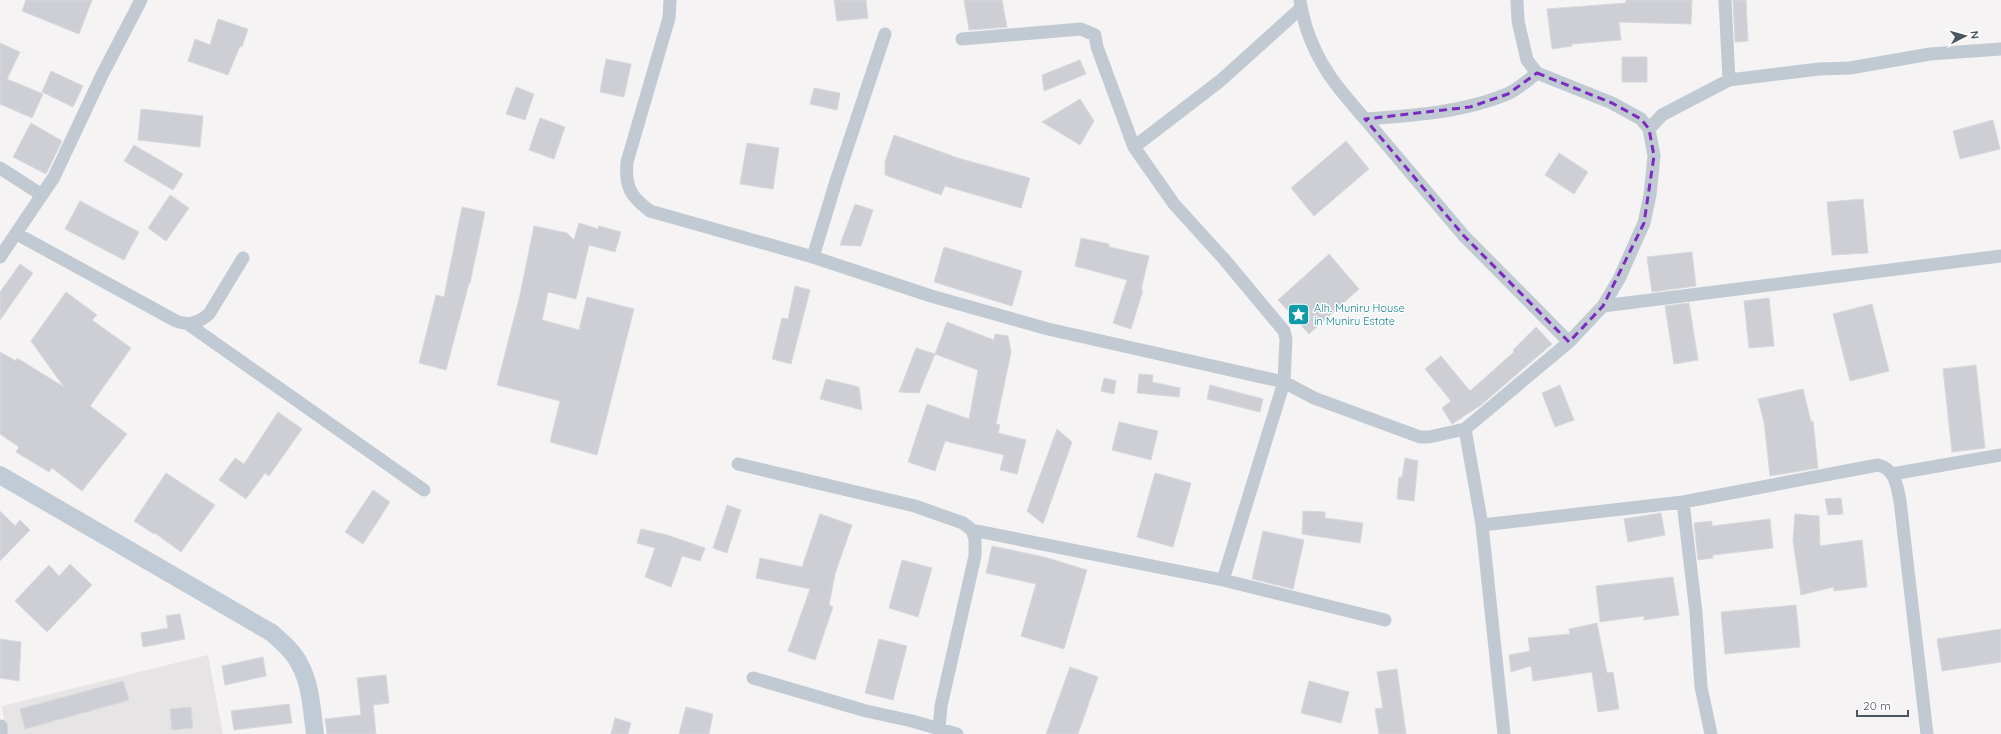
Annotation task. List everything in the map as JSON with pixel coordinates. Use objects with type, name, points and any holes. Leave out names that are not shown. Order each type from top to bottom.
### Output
[{"type":"street","points":[[670,0],[669,18],[627,162],[626,177],[630,192],[636,201],[650,211],[813,257],[931,296],[1048,329],[1284,382],[1314,398],[1420,437],[1429,437],[1466,428],[1569,342],[1603,306],[1619,279],[1644,223],[1650,195],[1654,156],[1649,129],[1641,119],[1612,103],[1537,73],[1527,60],[1518,21],[1517,0]]},
{"type":"street","points":[[1725,0],[1729,80]]},
{"type":"street","points":[[0,256],[54,178],[136,2]]},
{"type":"street","points":[[1134,147],[1220,80],[1300,4],[1312,45],[1321,64],[1333,82],[1464,236],[1569,342]]},
{"type":"street","points":[[962,38],[1081,29],[1095,35],[1097,47],[1134,147],[1174,204],[1224,259],[1284,331],[1286,339],[1284,382],[1223,580]]},
{"type":"street","points":[[813,257],[836,181],[885,34]]},
{"type":"street","points":[[1649,129],[1662,115],[1729,80],[1819,69],[1850,68],[1930,54],[2001,49]]},
{"type":"street","points":[[1365,119],[1442,112],[1470,107],[1508,94],[1537,73]]},
{"type":"street","points":[[0,168],[42,195]]},
{"type":"street","points":[[16,234],[176,321],[188,324],[424,490]]},
{"type":"street","points":[[1603,306],[2001,256]]},
{"type":"street","points":[[188,324],[200,320],[209,314],[243,258]]},
{"type":"street","points":[[1466,428],[1482,524],[1504,734]]},
{"type":"street","points":[[1892,474],[2001,455]]},
{"type":"street","points":[[738,464],[915,506],[963,523],[972,530],[1223,580],[1385,620]]},
{"type":"street","points":[[1482,524],[1683,502],[1878,465],[1886,467],[1892,474],[1900,501],[1927,734]]},
{"type":"street","points":[[0,475],[272,633],[290,650],[300,665],[308,686],[315,734]]},
{"type":"street","points":[[1683,502],[1696,613],[1701,687],[1711,734]]},
{"type":"street","points":[[939,728],[941,706],[975,556],[975,540],[972,530]]},
{"type":"street","points":[[753,678],[866,711],[939,728],[957,734]]},
{"type":"highlighted area","points":[[1537,73],[1612,103],[1641,119],[1649,129],[1654,156],[1644,223],[1603,306],[1569,342],[1464,236],[1365,119],[1470,107],[1508,94]]},
{"type":"shaded area","points":[[208,655],[223,734],[5,734],[2,706]]},
{"type":"building","points":[[26,0],[92,0],[79,34],[22,11]]},
{"type":"building","points":[[834,0],[866,0],[868,18],[837,21]]},
{"type":"building","points":[[964,0],[1002,0],[1007,27],[969,30]]},
{"type":"building","points":[[1626,0],[1692,0],[1691,24],[1619,22],[1621,40],[1572,44],[1572,46],[1552,49],[1547,9],[1626,3]]},
{"type":"building","points":[[1733,0],[1746,0],[1748,41],[1735,42]]},
{"type":"building","points":[[218,19],[248,29],[242,47],[240,46],[228,75],[188,61],[195,39],[210,45]]},
{"type":"building","points":[[0,43],[20,52],[7,79],[43,94],[32,118],[0,104]]},
{"type":"building","points":[[1622,57],[1647,57],[1647,82],[1622,82]]},
{"type":"building","points":[[606,59],[631,64],[624,97],[600,92]]},
{"type":"building","points":[[1080,60],[1086,74],[1044,91],[1042,75]]},
{"type":"building","points":[[51,71],[83,86],[73,107],[42,92]]},
{"type":"building","points":[[516,87],[534,94],[525,120],[506,114]]},
{"type":"building","points":[[814,88],[840,93],[837,110],[810,104]]},
{"type":"building","points":[[1080,99],[1094,121],[1080,145],[1042,122]]},
{"type":"building","points":[[141,109],[203,116],[200,147],[138,140]]},
{"type":"building","points":[[540,118],[565,127],[554,159],[529,150]]},
{"type":"building","points":[[1993,120],[2000,149],[1960,159],[1953,131]]},
{"type":"building","points":[[31,123],[62,141],[46,174],[13,157]]},
{"type":"building","points":[[894,135],[958,158],[1030,178],[1021,208],[945,186],[941,195],[885,175],[885,162]]},
{"type":"building","points":[[1346,141],[1369,169],[1314,216],[1291,188]]},
{"type":"building","points":[[747,143],[779,148],[773,189],[740,184]]},
{"type":"building","points":[[134,145],[183,174],[173,190],[124,161]]},
{"type":"building","points":[[1559,153],[1588,172],[1574,194],[1545,175]]},
{"type":"building","points":[[170,195],[189,208],[166,241],[148,228]]},
{"type":"building","points":[[1863,199],[1868,253],[1832,255],[1827,202]]},
{"type":"building","points":[[80,201],[139,232],[124,260],[65,229]]},
{"type":"building","points":[[855,204],[873,210],[861,246],[840,245]]},
{"type":"building","points":[[462,207],[485,212],[470,283],[446,370],[419,363],[436,295],[444,297]]},
{"type":"building","points":[[579,223],[598,229],[599,226],[621,232],[615,252],[589,245],[576,299],[548,292],[542,320],[579,330],[587,297],[634,309],[597,455],[550,442],[560,401],[497,385],[520,295],[534,226],[567,233],[574,240]]},
{"type":"building","points":[[1081,238],[1109,244],[1109,247],[1149,256],[1141,290],[1143,290],[1131,329],[1113,323],[1127,280],[1075,266]]},
{"type":"building","points":[[944,247],[1022,271],[1012,306],[934,282]]},
{"type":"building","points":[[1692,252],[1696,286],[1652,292],[1647,257]]},
{"type":"building","points":[[1329,254],[1359,289],[1309,334],[1278,300]]},
{"type":"building","points":[[20,264],[33,273],[0,320],[0,292]]},
{"type":"building","points":[[795,286],[810,290],[791,364],[772,359],[782,318],[788,319]]},
{"type":"building","points":[[66,292],[97,315],[92,320],[131,348],[90,406],[127,434],[82,491],[52,468],[49,472],[16,452],[19,447],[0,434],[0,352],[16,361],[17,358],[64,387],[31,341]]},
{"type":"building","points":[[1769,298],[1774,346],[1749,348],[1744,301]]},
{"type":"building","points":[[1689,303],[1698,360],[1674,364],[1665,306]]},
{"type":"building","points":[[1872,304],[1889,371],[1850,381],[1833,314]]},
{"type":"building","points":[[947,322],[994,340],[995,334],[1008,336],[1011,352],[996,424],[1000,425],[998,433],[1026,440],[1017,474],[1000,470],[1004,455],[945,441],[935,471],[908,462],[927,404],[969,419],[978,370],[935,354]]},
{"type":"building","points":[[1536,327],[1552,344],[1481,405],[1452,424],[1442,408],[1451,401],[1425,369],[1441,356],[1470,391],[1514,352],[1513,350]]},
{"type":"building","points":[[916,348],[935,354],[919,393],[899,392]]},
{"type":"building","points":[[1976,365],[1985,448],[1952,452],[1943,369]]},
{"type":"building","points":[[1139,374],[1153,375],[1152,382],[1180,388],[1179,397],[1137,393]]},
{"type":"building","points":[[1104,378],[1116,381],[1114,394],[1101,391]]},
{"type":"building","points":[[826,379],[859,387],[862,410],[820,399]]},
{"type":"building","points":[[1210,385],[1263,399],[1260,412],[1207,399]]},
{"type":"building","points":[[1560,385],[1574,420],[1555,427],[1542,393]]},
{"type":"building","points":[[1803,389],[1811,422],[1813,421],[1818,468],[1770,476],[1764,422],[1758,399]]},
{"type":"building","points":[[278,412],[302,429],[269,476],[265,473],[246,499],[219,480],[235,458],[244,464]]},
{"type":"building","points":[[1119,422],[1158,431],[1151,460],[1112,450]]},
{"type":"building","points":[[1057,429],[1072,442],[1043,524],[1027,511]]},
{"type":"building","points":[[1405,458],[1418,461],[1414,501],[1397,499],[1399,477],[1402,477]]},
{"type":"building","points":[[166,473],[215,505],[181,552],[155,533],[154,534],[134,521]]},
{"type":"building","points":[[1155,473],[1191,483],[1173,547],[1137,537]]},
{"type":"building","points":[[373,490],[390,502],[363,544],[345,532]]},
{"type":"building","points":[[1841,498],[1843,514],[1828,515],[1825,499]]},
{"type":"building","points":[[727,505],[741,510],[727,553],[713,548]]},
{"type":"building","points":[[0,511],[15,526],[20,520],[30,530],[0,561]]},
{"type":"building","points":[[1303,511],[1325,512],[1325,518],[1363,523],[1360,543],[1302,534]]},
{"type":"building","points":[[1661,513],[1665,535],[1628,542],[1624,519]]},
{"type":"building","points":[[820,514],[852,525],[835,574],[829,605],[833,607],[815,660],[788,651],[810,589],[756,578],[760,558],[802,567]]},
{"type":"building","points":[[1795,514],[1819,516],[1820,546],[1862,540],[1867,587],[1834,591],[1833,587],[1801,595],[1793,541]]},
{"type":"building","points":[[1770,519],[1773,548],[1713,555],[1713,558],[1698,560],[1694,523],[1712,521],[1712,526]]},
{"type":"building","points":[[641,529],[667,535],[705,548],[700,561],[682,556],[671,587],[645,577],[655,548],[637,543]]},
{"type":"building","points":[[1263,531],[1304,540],[1293,589],[1252,579]]},
{"type":"building","points":[[992,546],[1044,557],[1087,570],[1064,649],[1021,636],[1036,584],[986,573]]},
{"type":"building","points":[[902,560],[932,568],[918,617],[889,608]]},
{"type":"building","points":[[70,564],[92,585],[47,632],[15,601],[49,565],[59,576]]},
{"type":"building","points":[[1673,577],[1679,615],[1644,620],[1644,616],[1600,622],[1596,586]]},
{"type":"building","points":[[1796,605],[1800,647],[1725,654],[1721,612]]},
{"type":"building","points":[[180,614],[185,639],[143,647],[141,633],[168,628],[166,616]]},
{"type":"building","points":[[1597,623],[1607,673],[1613,672],[1619,709],[1598,712],[1592,672],[1533,681],[1531,666],[1511,672],[1509,655],[1530,651],[1528,638],[1570,634],[1569,629]]},
{"type":"building","points":[[2001,629],[2001,662],[1942,671],[1937,639]]},
{"type":"building","points":[[0,639],[21,642],[19,681],[0,678]]},
{"type":"building","points":[[879,639],[907,646],[893,700],[865,693]]},
{"type":"building","points":[[263,657],[266,676],[225,685],[222,666]]},
{"type":"building","points":[[1070,667],[1098,677],[1078,734],[1046,734]]},
{"type":"building","points":[[1397,669],[1406,734],[1379,734],[1375,709],[1383,708],[1377,672]]},
{"type":"building","points":[[386,675],[389,703],[373,705],[376,734],[327,734],[325,719],[361,715],[357,678]]},
{"type":"building","points":[[123,681],[129,700],[25,729],[20,709]]},
{"type":"building","points":[[1309,681],[1349,692],[1341,723],[1301,713]]},
{"type":"building","points":[[289,704],[292,723],[234,730],[231,711]]},
{"type":"building","points":[[191,707],[193,728],[172,730],[170,709]]},
{"type":"building","points":[[686,707],[713,714],[709,734],[679,734]]},
{"type":"building","points":[[615,718],[631,723],[628,734],[611,734]]},
{"type":"place","name":"Alh. Muniru House in Muniru Estate","points":[[1298,314]]}]
